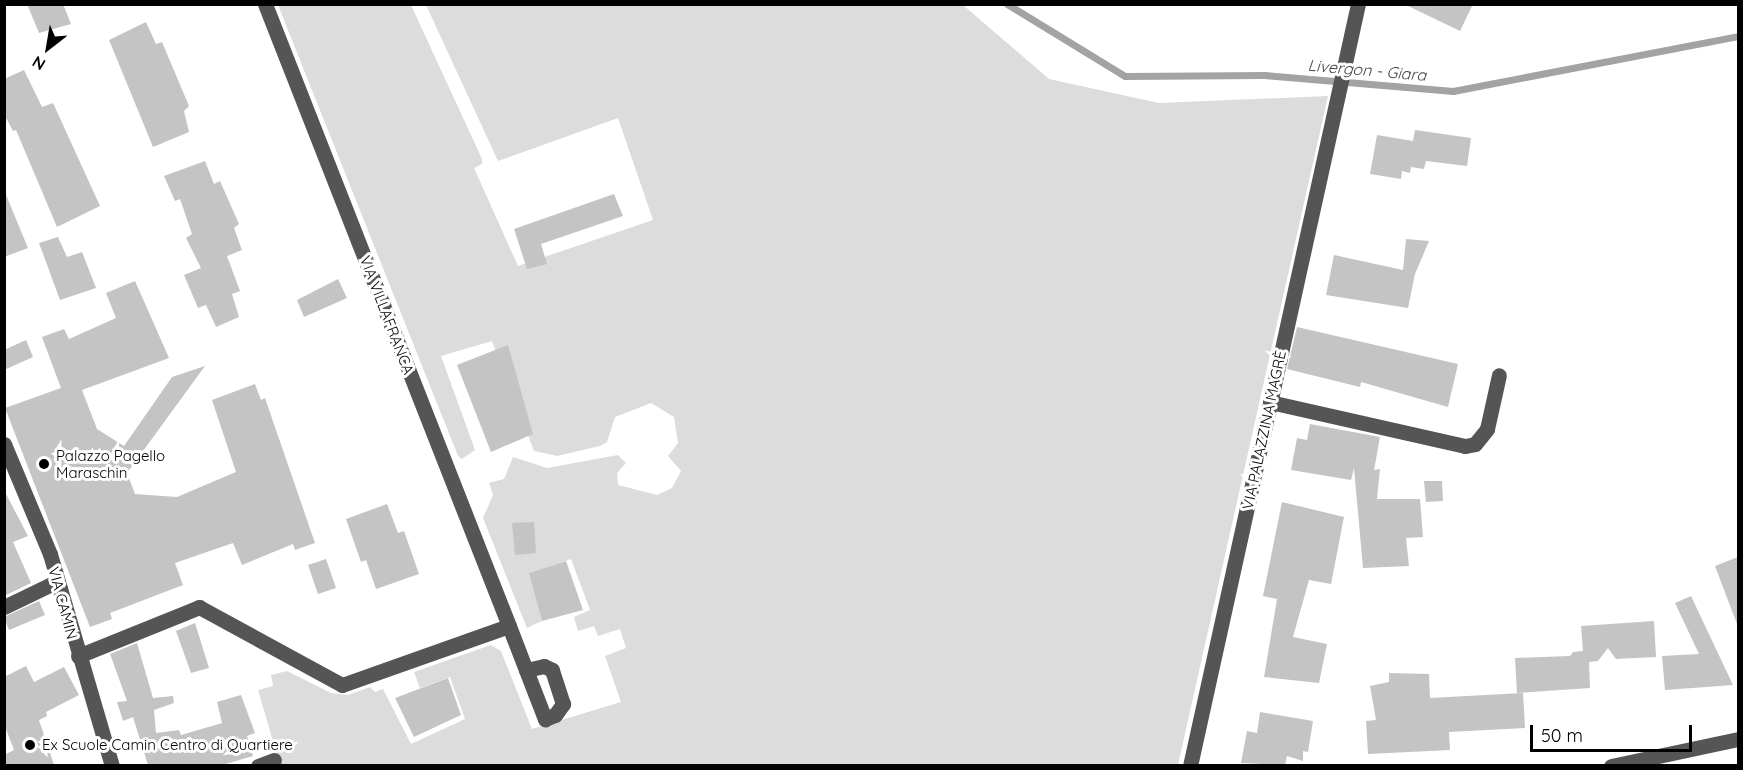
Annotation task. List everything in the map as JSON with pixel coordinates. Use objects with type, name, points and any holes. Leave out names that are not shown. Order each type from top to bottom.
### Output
[{"type":"street","name":"VIA VILLAFRANCA","points":[[265,4],[526,670]]},
{"type":"street","name":"VIA PALAZZINA MAGRÈ","points":[[1190,765],[1358,4]]},
{"type":"street","points":[[1270,402],[1465,446],[1474,444],[1487,429],[1499,375]]},
{"type":"street","name":"VIA CAMIN","points":[[4,444],[50,554],[56,582],[112,765]]},
{"type":"street","points":[[4,607],[56,582]]},
{"type":"street","points":[[78,656],[199,607],[342,685],[509,626]]},
{"type":"street","points":[[1611,765],[1738,739]]},
{"type":"street","points":[[258,765],[274,760]]},
{"type":"shaded area","points":[[278,5],[411,5],[482,159],[482,164],[474,168],[518,266],[653,220],[618,118],[498,161],[426,5],[963,5],[1049,79],[1159,103],[1328,96],[1178,765],[280,765],[258,690],[273,686],[271,675],[287,671],[331,693],[348,695],[370,687],[375,692],[383,689],[411,744],[465,719],[450,677],[420,688],[414,672],[491,645],[501,651],[532,729],[621,702],[605,656],[626,648],[620,629],[598,636],[594,626],[578,631],[574,617],[590,610],[571,559],[530,573],[542,621],[527,628],[483,518],[493,495],[489,483],[504,479],[513,457],[547,468],[618,455],[626,463],[617,473],[618,485],[657,495],[672,488],[681,471],[668,456],[678,443],[674,417],[651,403],[615,417],[607,442],[600,446],[557,456],[534,451],[492,341],[441,356],[475,450],[462,459],[458,456]]},
{"type":"building","points":[[27,4],[63,4],[71,24],[39,33]]},
{"type":"building","points":[[1404,4],[1473,4],[1460,31]]},
{"type":"building","points":[[146,22],[156,44],[162,42],[189,106],[184,111],[189,132],[153,147],[109,40]]},
{"type":"building","points":[[24,70],[42,107],[53,103],[100,206],[57,227],[16,130],[13,131],[4,114],[4,79]]},
{"type":"building","points":[[1415,130],[1471,138],[1467,166],[1426,161],[1424,169],[1411,167],[1410,173],[1402,171],[1401,179],[1370,174],[1377,135],[1413,141]]},
{"type":"building","points":[[205,161],[214,184],[220,181],[239,224],[234,228],[242,250],[227,256],[240,291],[232,294],[239,317],[216,327],[206,305],[198,308],[184,275],[201,268],[186,238],[192,234],[180,199],[175,201],[164,176]]},
{"type":"building","points":[[4,190],[28,248],[4,257]]},
{"type":"building","points":[[614,194],[623,216],[541,244],[547,264],[527,269],[514,229]]},
{"type":"building","points":[[58,237],[67,257],[82,252],[96,288],[60,300],[39,243]]},
{"type":"building","points":[[1406,239],[1429,241],[1415,274],[1408,308],[1326,295],[1334,255],[1403,270]]},
{"type":"building","points":[[338,279],[347,298],[304,317],[297,300]]},
{"type":"building","points":[[135,281],[169,358],[82,390],[97,429],[124,446],[172,377],[205,366],[127,473],[135,494],[177,497],[236,472],[212,400],[255,384],[261,400],[265,398],[315,543],[295,550],[293,544],[242,565],[233,543],[175,563],[183,585],[110,613],[112,619],[90,627],[5,408],[61,388],[42,337],[64,329],[69,339],[116,318],[106,293]]},
{"type":"building","points":[[1297,327],[1458,364],[1448,407],[1361,382],[1360,387],[1287,369]]},
{"type":"building","points":[[26,340],[33,357],[4,370],[4,350]]},
{"type":"building","points":[[508,345],[533,434],[491,452],[457,365]]},
{"type":"building","points":[[1310,424],[1380,437],[1374,470],[1380,469],[1377,499],[1420,499],[1423,537],[1406,538],[1409,566],[1363,568],[1354,468],[1351,480],[1291,470],[1297,438],[1307,440]]},
{"type":"building","points":[[1424,481],[1442,481],[1443,501],[1426,502]]},
{"type":"building","points":[[4,490],[28,536],[13,542],[31,583],[4,596]]},
{"type":"building","points":[[1282,502],[1344,517],[1331,584],[1309,580],[1293,637],[1327,644],[1319,683],[1264,677],[1277,599],[1263,596]]},
{"type":"building","points":[[387,504],[398,533],[404,531],[419,574],[376,589],[366,560],[361,562],[346,519]]},
{"type":"building","points":[[534,522],[536,553],[515,555],[512,523]]},
{"type":"building","points":[[1738,557],[1738,624],[1737,624],[1715,566]]},
{"type":"building","points":[[326,559],[336,588],[318,594],[308,565]]},
{"type":"building","points":[[566,561],[583,610],[542,621],[529,573]]},
{"type":"building","points":[[1691,596],[1733,685],[1665,690],[1662,656],[1699,654],[1675,603]]},
{"type":"building","points":[[39,601],[45,615],[9,630],[4,617]]},
{"type":"building","points":[[1654,621],[1656,657],[1616,659],[1608,648],[1598,661],[1589,662],[1590,688],[1517,693],[1515,658],[1570,656],[1573,652],[1583,651],[1581,626]]},
{"type":"building","points":[[195,623],[209,668],[191,673],[176,631]]},
{"type":"building","points":[[137,643],[153,698],[173,696],[174,703],[154,710],[156,733],[179,730],[181,735],[222,723],[217,702],[241,695],[255,733],[247,736],[253,756],[222,765],[148,765],[133,717],[123,721],[117,702],[127,701],[110,654]]},
{"type":"building","points":[[26,666],[34,682],[64,667],[79,695],[46,712],[47,716],[39,720],[54,765],[4,765],[4,755],[14,750],[4,724],[4,677]]},
{"type":"building","points":[[1389,673],[1429,674],[1430,698],[1523,693],[1525,728],[1449,732],[1450,750],[1368,754],[1366,721],[1376,720],[1370,686],[1389,682]]},
{"type":"building","points":[[448,678],[461,715],[414,737],[395,698]]},
{"type":"building","points":[[1260,712],[1313,721],[1308,752],[1303,751],[1303,761],[1287,756],[1285,765],[1241,763],[1247,731],[1257,733]]},
{"type":"waterway","name":"Livergon - Giara","points":[[1007,4],[1125,76],[1264,75],[1453,91],[1738,36]]},
{"type":"place","name":"Palazzo Pagello Maraschin","points":[[44,464]]},
{"type":"place","name":"Ex Scuole Camin Centro di Quartiere","points":[[30,745]]}]
